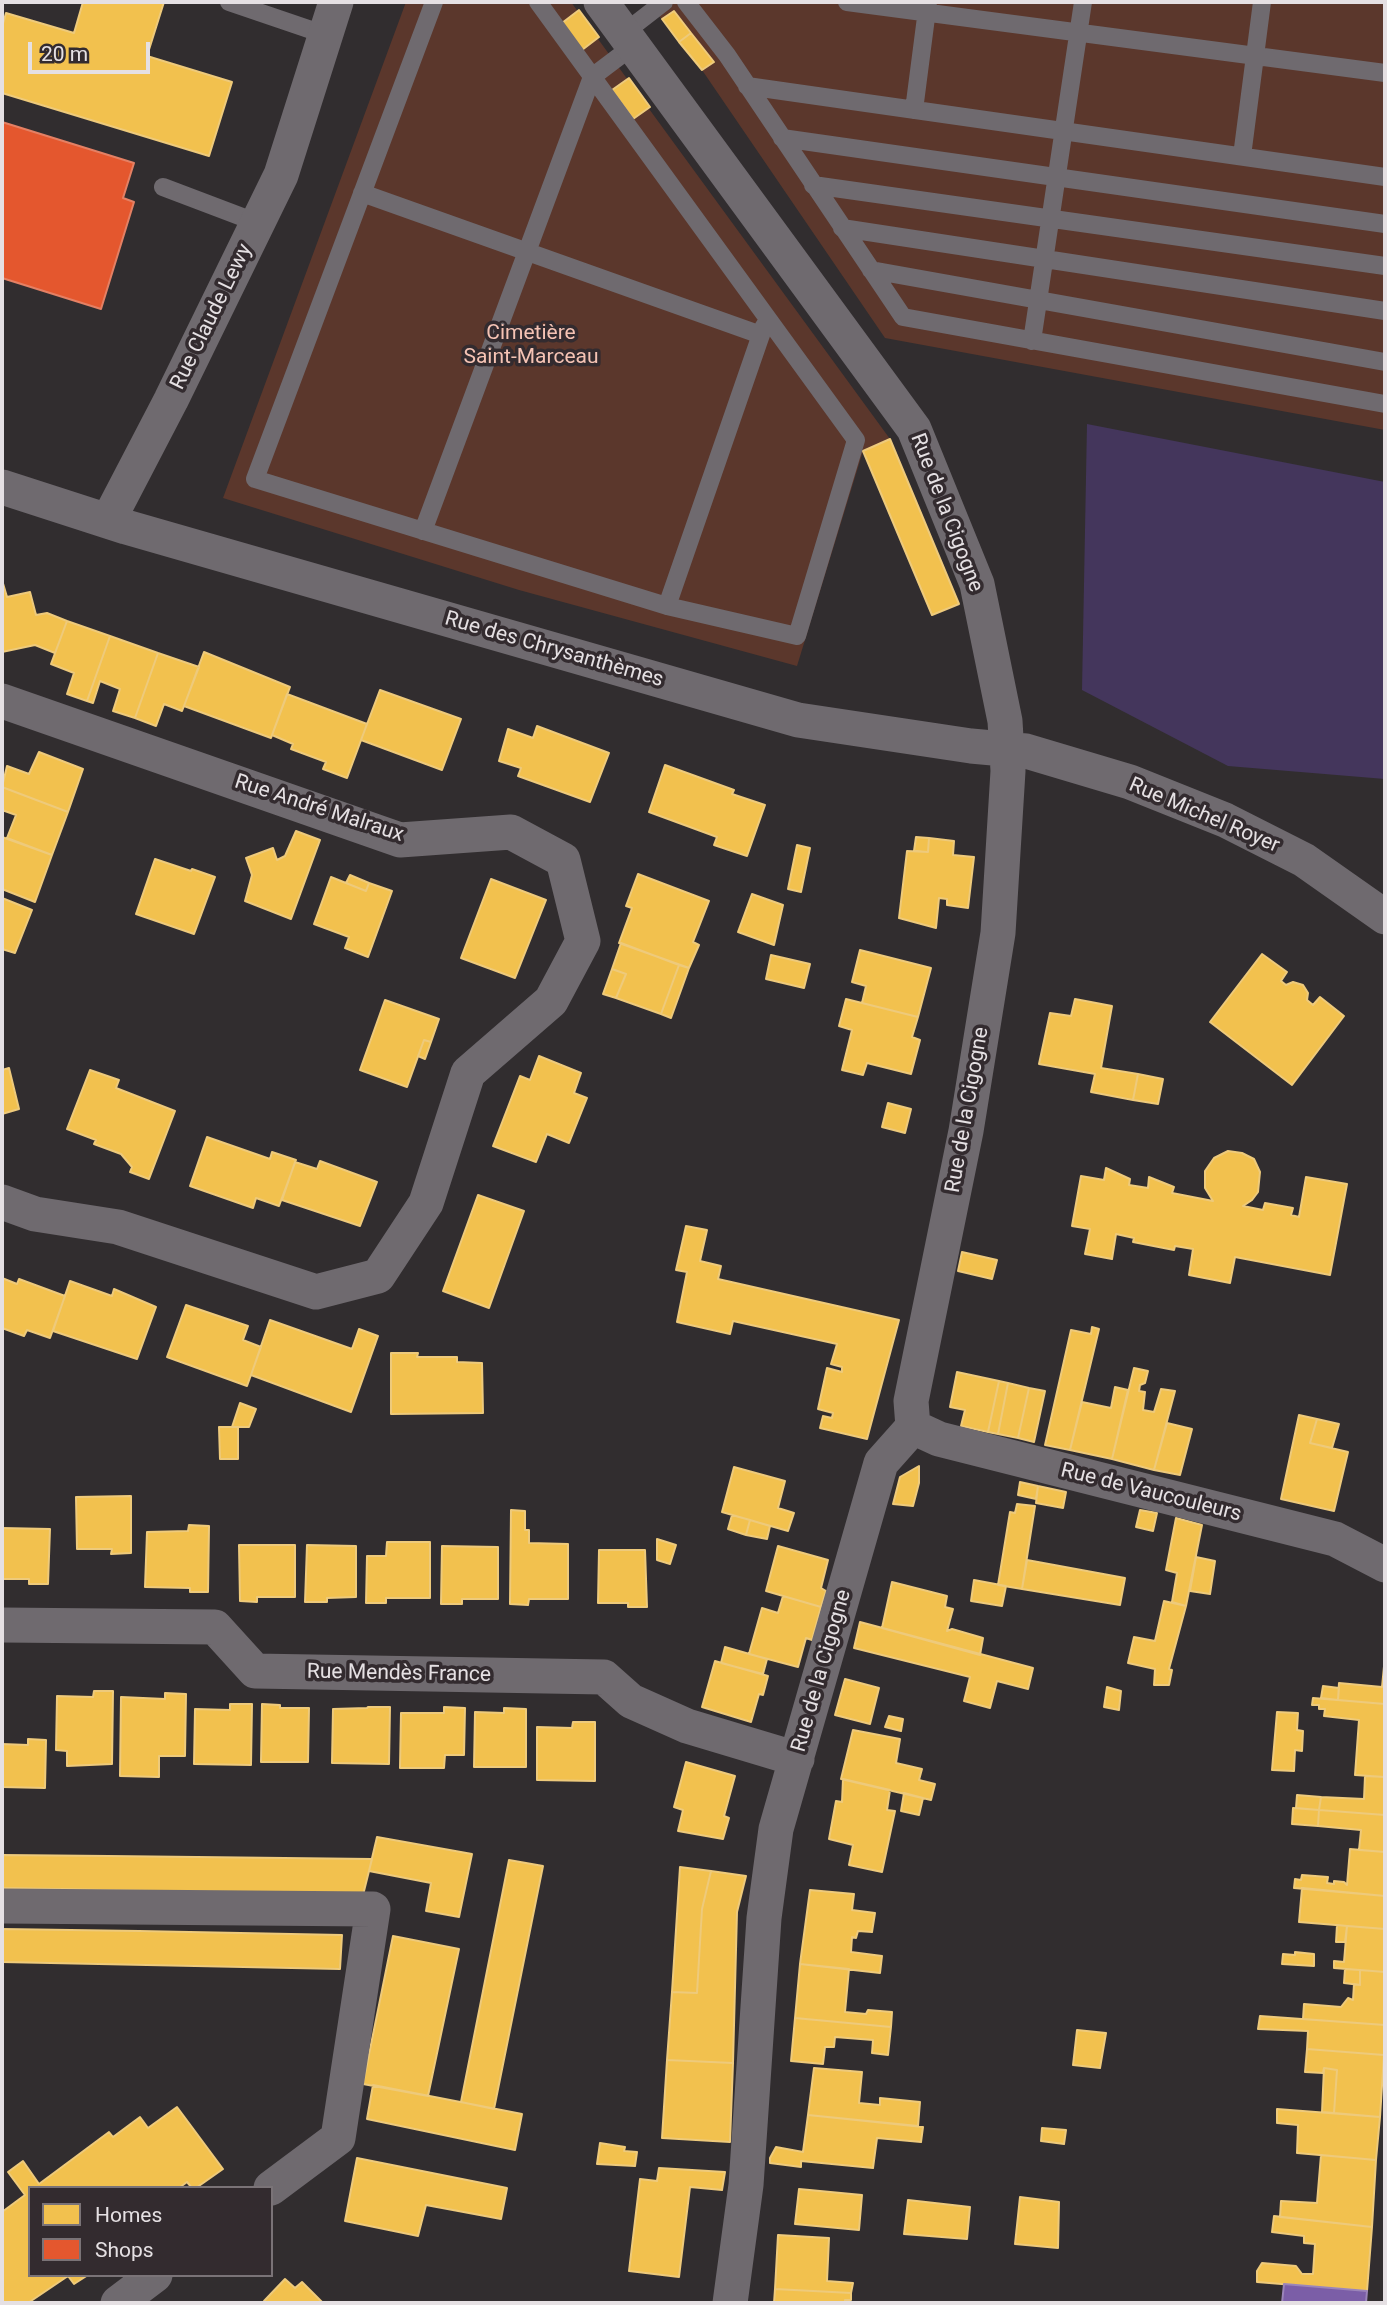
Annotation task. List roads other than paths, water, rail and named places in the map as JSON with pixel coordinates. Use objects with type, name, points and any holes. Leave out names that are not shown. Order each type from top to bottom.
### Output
[{"type":"street","name":"Rue Claude Lewy","points":[[108,521],[161,421],[281,175],[336,2]]},
{"type":"street","name":"Rue de la Cigogne","points":[[601,2],[914,429],[977,584],[1005,721],[1007,748],[1008,771],[998,933],[966,1131],[911,1401],[914,1427],[881,1463],[776,1829],[764,1918],[746,2185],[730,2303]]},
{"type":"street","points":[[2,488],[108,521]]},
{"type":"street","name":"Rue des Chrysanthèmes","points":[[108,521],[798,720],[971,746],[1007,748]]},
{"type":"street","name":"Rue André Malraux","points":[[2,701],[400,840],[512,832],[564,860],[583,942],[551,1001],[468,1073],[426,1203],[378,1276],[316,1292],[118,1227],[35,1214],[2,1202]]},
{"type":"street","name":"Rue Michel Royer","points":[[1007,748],[1033,753],[1130,782],[1225,820],[1304,860],[1385,917]]},
{"type":"street","name":"Rue de Vaucouleurs","points":[[914,1427],[939,1439],[1335,1539],[1385,1566]]},
{"type":"street","name":"Rue Mendès France","points":[[2,1625],[215,1627],[255,1671],[604,1677],[631,1702],[687,1726],[797,1759]]},
{"type":"street","points":[[2,1906],[373,1909],[338,2138],[273,2187]]},
{"type":"street","points":[[118,2303],[152,2277]]},
{"type":"lane","points":[[229,2],[326,35]]},
{"type":"lane","points":[[434,2],[255,479],[667,606],[797,636],[856,440],[764,327],[538,2]]},
{"type":"lane","points":[[424,531],[592,77],[664,2]]},
{"type":"lane","points":[[686,2],[747,86],[903,317],[1385,404]]},
{"type":"lane","points":[[847,2],[928,7],[1078,32],[1385,73]]},
{"type":"lane","points":[[1032,341],[1083,2]]},
{"type":"lane","points":[[1242,156],[1262,2]]},
{"type":"lane","points":[[914,110],[928,7]]},
{"type":"lane","points":[[747,86],[1385,177]]},
{"type":"lane","points":[[782,138],[1385,224]]},
{"type":"lane","points":[[813,185],[1385,266]]},
{"type":"lane","points":[[163,187],[258,223]]},
{"type":"lane","points":[[362,193],[527,251],[764,327]]},
{"type":"lane","points":[[842,228],[1385,311]]},
{"type":"lane","points":[[871,270],[1385,362]]},
{"type":"lane","points":[[667,606],[764,327]]},
{"type":"park label","name":"Cimetière Saint-Marceau","points":[[531,346]]}]
